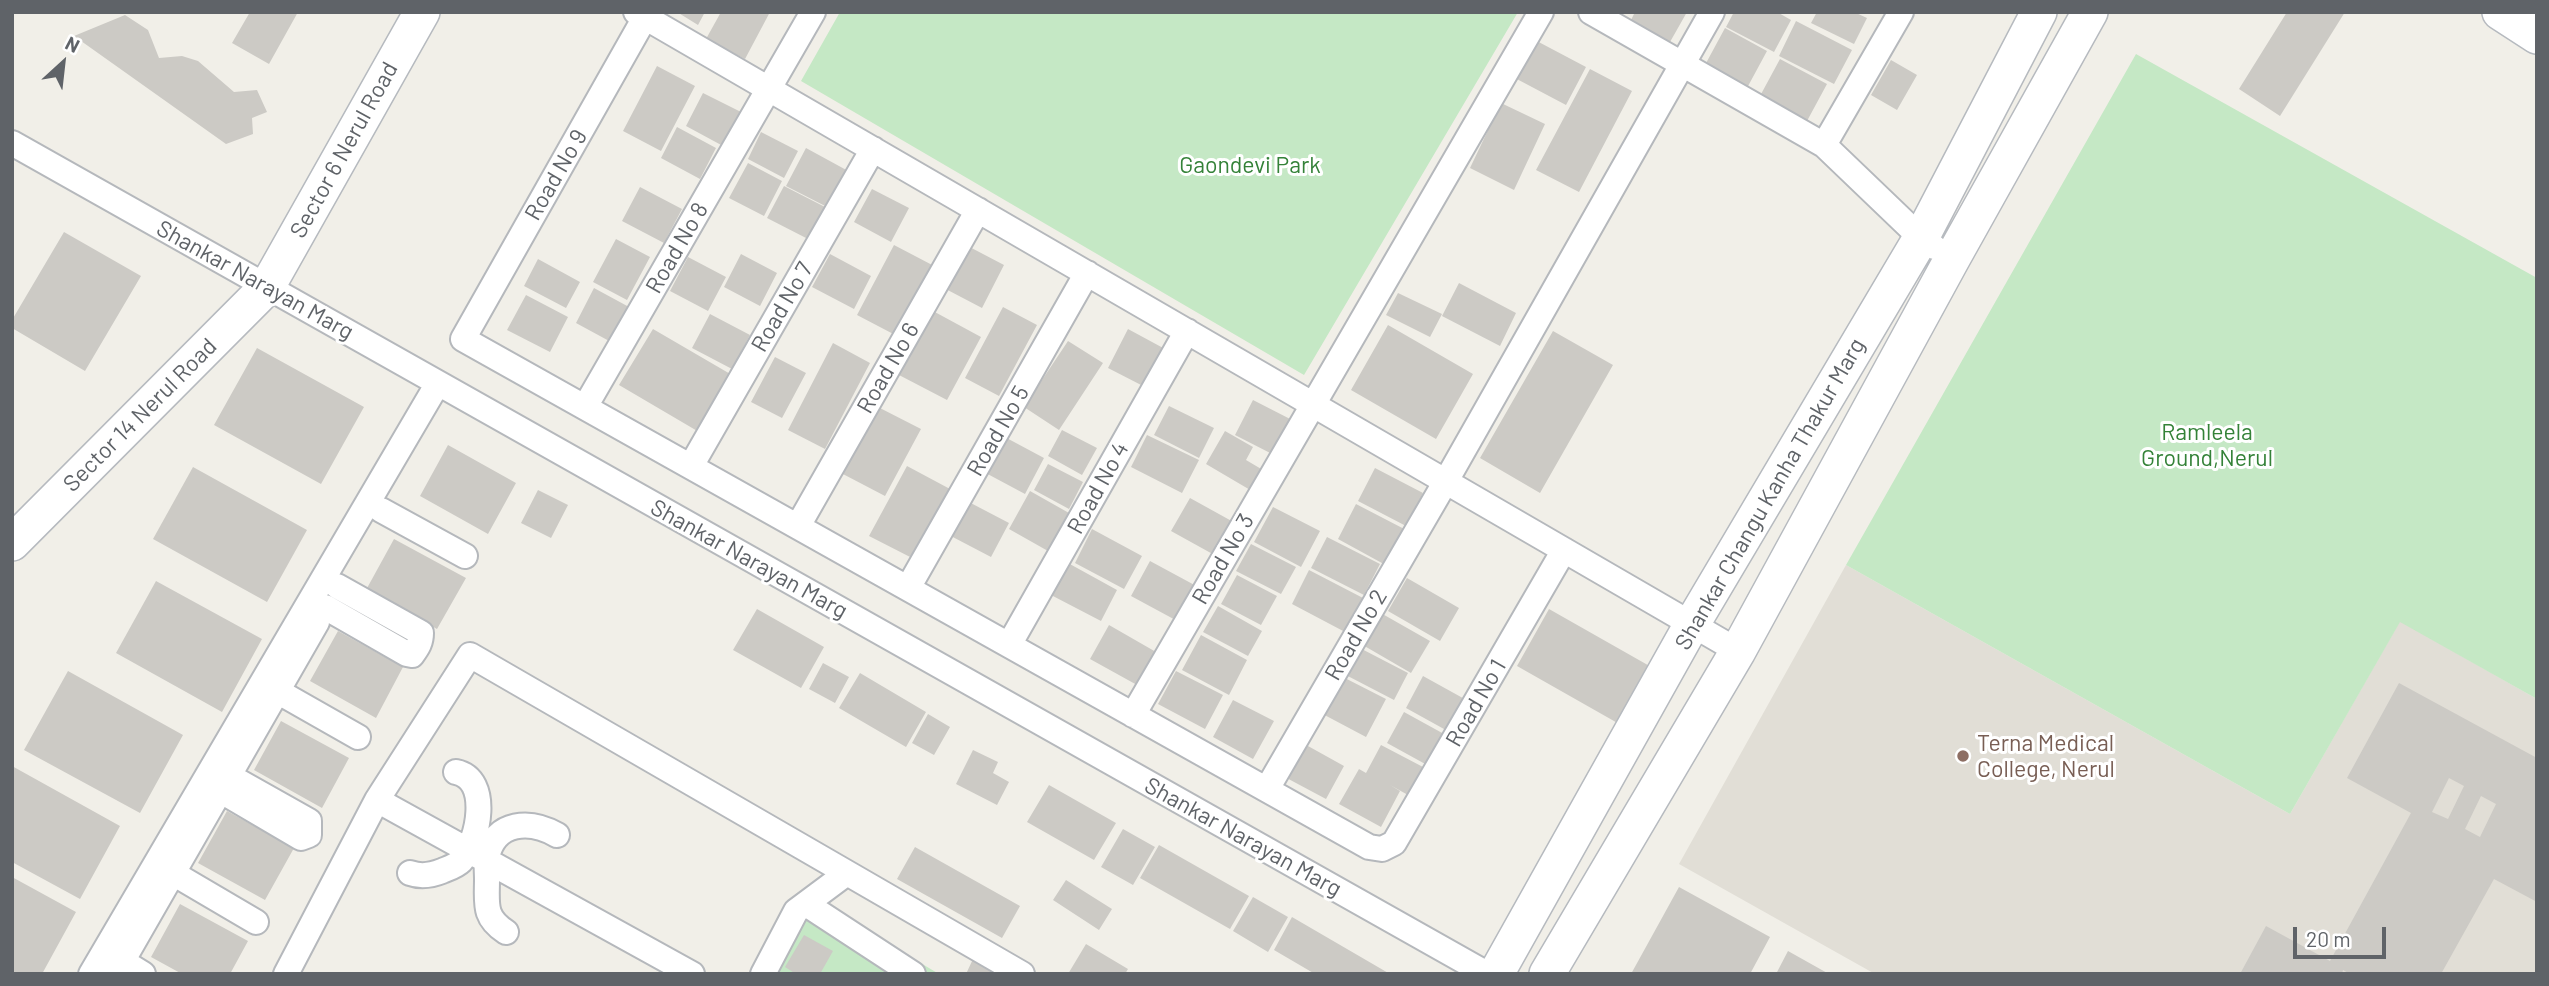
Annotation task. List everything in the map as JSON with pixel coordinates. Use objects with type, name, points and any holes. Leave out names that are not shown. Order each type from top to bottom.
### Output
[{"type":"street","name":"Sector 6 Nerul Road","points":[[267,287],[422,12]]},
{"type":"street","name":"Road No 8","points":[[585,407],[813,12]]},
{"type":"street","name":"Road No 3","points":[[1133,715],[1541,12]]},
{"type":"street","points":[[1591,12],[1824,145],[1921,238],[1952,259]]},
{"type":"street","name":"Road No 2","points":[[1267,789],[1446,481],[1712,12]]},
{"type":"street","points":[[1824,145],[1900,12]]},
{"type":"street","name":"Shankar Changu Kanha Thakur Marg","points":[[1496,974],[1692,624],[1921,238],[2039,12]]},
{"type":"street","name":"Shankar Changu Kanha Thakur Marg","points":[[1547,974],[1738,651],[2090,12]]},
{"type":"street","points":[[2500,12],[2537,36]]},
{"type":"street","points":[[643,14],[1738,651]]},
{"type":"street","name":"Road No 9","points":[[585,407],[464,339],[643,14]]},
{"type":"street","name":"Shankar Narayan Marg","points":[[12,143],[1487,974]]},
{"type":"street","name":"Road No 7","points":[[691,466],[873,149]]},
{"type":"street","name":"Road No 6","points":[[797,526],[978,210]]},
{"type":"street","name":"Road No 5","points":[[908,588],[1087,273]]},
{"type":"street","name":"Sector 14 Nerul Road","points":[[12,543],[267,287]]},
{"type":"street","name":"Road No 4","points":[[1009,645],[1187,331]]},
{"type":"street","points":[[127,970],[164,868],[270,687],[438,383]]},
{"type":"street","points":[[585,407],[1267,789]]},
{"type":"street","points":[[91,974],[225,783],[270,687],[331,597],[433,420]]},
{"type":"street","points":[[381,510],[465,556]]},
{"type":"street","name":"Road No 1","points":[[1267,789],[1369,847],[1382,849],[1394,843],[1564,550]]},
{"type":"street","points":[[286,974],[377,800],[470,655],[1022,974]]},
{"type":"street","points":[[270,687],[358,737]]},
{"type":"street","points":[[456,772],[463,773],[477,795],[478,855],[486,909],[496,926],[506,932]]},
{"type":"street","points":[[377,800],[692,974]]},
{"type":"street","points":[[410,873],[419,876],[435,874],[459,864],[489,849],[511,827],[523,824],[543,827],[557,835]]},
{"type":"street","points":[[164,868],[256,922]]},
{"type":"street","points":[[763,974],[796,911],[848,873]]},
{"type":"street","points":[[806,904],[914,974]]},
{"type":"shaded area","name":"Terna Medical College, Nerul","points":[[1846,565],[2290,814],[2400,621],[2537,699],[2537,974],[1875,974],[1679,864]]},
{"type":"green space","name":"Gaondevi Park","points":[[840,12],[1518,12],[1304,375],[801,81]]},
{"type":"green space","name":"Ramleela Ground,Nerul","points":[[2136,54],[2537,278],[2537,699],[2400,622],[2290,814],[1846,565]]},
{"type":"green space","points":[[817,901],[939,974],[777,974]]},
{"type":"building","points":[[250,12],[298,12],[269,64],[232,43]]},
{"type":"building","points":[[677,12],[705,12],[698,25]]},
{"type":"building","points":[[721,12],[770,12],[745,59],[706,39]]},
{"type":"building","points":[[1635,12],[1687,12],[1670,42],[1631,20]]},
{"type":"building","points":[[1734,12],[1777,12],[1791,20],[1774,52],[1726,27]]},
{"type":"building","points":[[1817,12],[1854,12],[1867,18],[1854,44],[1811,23]]},
{"type":"building","points":[[2287,12],[2345,12],[2280,116],[2239,89]]},
{"type":"building","points":[[125,15],[148,30],[159,58],[182,56],[198,61],[234,92],[257,90],[267,112],[252,118],[253,134],[226,144],[74,36]]},
{"type":"building","points":[[1796,21],[1852,50],[1834,84],[1779,56]]},
{"type":"building","points":[[1725,28],[1767,51],[1747,88],[1705,65]]},
{"type":"building","points":[[1533,39],[1586,67],[1566,105],[1513,77]]},
{"type":"building","points":[[1780,59],[1827,84],[1807,121],[1760,96]]},
{"type":"building","points":[[1891,60],[1917,75],[1897,110],[1871,95]]},
{"type":"building","points":[[657,66],[695,86],[661,151],[623,131]]},
{"type":"building","points":[[1590,69],[1632,91],[1579,192],[1536,170]]},
{"type":"building","points":[[703,93],[741,112],[723,146],[686,126]]},
{"type":"building","points":[[1501,103],[1545,124],[1514,190],[1470,168]]},
{"type":"building","points":[[677,127],[716,148],[700,179],[661,158]]},
{"type":"building","points":[[761,132],[798,151],[784,178],[748,159]]},
{"type":"building","points":[[806,148],[850,172],[831,209],[786,186]]},
{"type":"building","points":[[748,163],[782,181],[764,216],[729,198]]},
{"type":"building","points":[[784,186],[825,207],[808,239],[767,218]]},
{"type":"building","points":[[640,187],[682,209],[664,243],[622,221]]},
{"type":"building","points":[[872,189],[909,208],[891,242],[854,222]]},
{"type":"building","points":[[64,232],[141,276],[85,371],[12,328],[12,320]]},
{"type":"building","points":[[616,239],[650,257],[627,300],[593,282]]},
{"type":"building","points":[[962,243],[1004,265],[982,308],[940,286]]},
{"type":"building","points":[[894,245],[936,267],[899,337],[857,315]]},
{"type":"building","points":[[741,254],[777,273],[760,306],[724,287]]},
{"type":"building","points":[[830,254],[871,276],[854,309],[812,287]]},
{"type":"building","points":[[688,257],[726,277],[708,311],[670,291]]},
{"type":"building","points":[[538,259],[580,282],[566,308],[524,286]]},
{"type":"building","points":[[1459,283],[1516,313],[1500,346],[1442,316]]},
{"type":"building","points":[[594,288],[629,307],[611,342],[576,323]]},
{"type":"building","points":[[1398,293],[1442,314],[1430,337],[1386,315]]},
{"type":"building","points":[[526,295],[568,317],[550,352],[507,330]]},
{"type":"building","points":[[1003,307],[1037,325],[999,396],[965,378]]},
{"type":"building","points":[[933,311],[981,337],[947,400],[899,375]]},
{"type":"building","points":[[710,314],[750,335],[732,369],[692,348]]},
{"type":"building","points":[[1388,325],[1473,374],[1436,439],[1351,390]]},
{"type":"building","points":[[653,329],[732,375],[699,432],[619,385]]},
{"type":"building","points":[[1128,329],[1165,349],[1145,387],[1108,368]]},
{"type":"building","points":[[1553,331],[1613,365],[1540,493],[1480,458]]},
{"type":"building","points":[[1068,341],[1103,363],[1059,430],[1024,407]]},
{"type":"building","points":[[833,343],[870,363],[825,449],[788,430]]},
{"type":"building","points":[[257,348],[364,407],[321,484],[214,425]]},
{"type":"building","points":[[775,357],[806,373],[782,418],[751,402]]},
{"type":"building","points":[[1253,400],[1294,421],[1276,456],[1235,435]]},
{"type":"building","points":[[876,406],[921,429],[885,496],[841,473]]},
{"type":"building","points":[[1169,406],[1214,428],[1199,458],[1154,435]]},
{"type":"building","points":[[1062,430],[1097,448],[1082,475],[1048,456]]},
{"type":"building","points":[[1225,431],[1253,447],[1246,460],[1268,473],[1257,494],[1206,464]]},
{"type":"building","points":[[1001,435],[1044,458],[1025,494],[982,471]]},
{"type":"building","points":[[1147,435],[1199,460],[1182,493],[1131,467]]},
{"type":"building","points":[[448,445],[516,483],[488,534],[420,496]]},
{"type":"building","points":[[1048,464],[1083,482],[1069,509],[1034,490]]},
{"type":"building","points":[[907,466],[950,489],[914,559],[869,536]]},
{"type":"building","points":[[193,467],[307,530],[267,602],[153,539]]},
{"type":"building","points":[[1375,468],[1423,493],[1406,526],[1358,501]]},
{"type":"building","points":[[538,490],[568,505],[551,538],[521,523]]},
{"type":"building","points":[[1030,491],[1069,513],[1048,551],[1009,529]]},
{"type":"building","points":[[1190,498],[1237,524],[1218,557],[1171,531]]},
{"type":"building","points":[[965,500],[1009,523],[991,557],[947,534]]},
{"type":"building","points":[[1356,504],[1410,532],[1391,568],[1338,539]]},
{"type":"building","points":[[1273,507],[1320,531],[1301,567],[1254,542]]},
{"type":"building","points":[[1092,529],[1142,556],[1124,589],[1075,563]]},
{"type":"building","points":[[1327,537],[1380,564],[1364,595],[1311,568]]},
{"type":"building","points":[[394,539],[466,578],[437,629],[366,590]]},
{"type":"building","points":[[1251,544],[1296,567],[1281,594],[1236,571]]},
{"type":"building","points":[[1150,561],[1200,588],[1181,623],[1131,596]]},
{"type":"building","points":[[1068,563],[1117,590],[1101,621],[1051,595]]},
{"type":"building","points":[[1309,570],[1363,598],[1345,632],[1292,604]]},
{"type":"building","points":[[1237,575],[1277,596],[1261,625],[1221,604]]},
{"type":"building","points":[[1407,578],[1459,608],[1440,641],[1388,611]]},
{"type":"building","points":[[156,581],[262,639],[222,712],[116,653]]},
{"type":"building","points":[[1218,606],[1262,631],[1248,656],[1203,632]]},
{"type":"building","points":[[757,609],[824,647],[801,688],[733,650]]},
{"type":"building","points":[[1549,609],[1653,668],[1621,725],[1517,666]]},
{"type":"building","points":[[1379,612],[1430,641],[1411,673],[1361,644]]},
{"type":"building","points":[[1109,625],[1156,652],[1137,685],[1090,659]]},
{"type":"building","points":[[338,631],[403,667],[376,718],[310,681]]},
{"type":"building","points":[[1201,635],[1247,660],[1229,695],[1182,670]]},
{"type":"building","points":[[1356,646],[1408,673],[1394,700],[1342,673]]},
{"type":"building","points":[[823,663],[849,677],[835,703],[809,689]]},
{"type":"building","points":[[68,671],[183,735],[140,813],[24,750]]},
{"type":"building","points":[[1176,671],[1223,695],[1205,729],[1158,704]]},
{"type":"building","points":[[860,673],[926,712],[906,747],[839,708]]},
{"type":"building","points":[[1337,674],[1386,699],[1366,737],[1317,711]]},
{"type":"building","points":[[1423,676],[1470,702],[1453,734],[1406,708]]},
{"type":"building","points":[[2399,683],[2537,758],[2537,902],[2494,879],[2441,974],[2350,974],[2343,970],[2342,974],[2240,974],[2266,926],[2330,961],[2411,813],[2347,778]],"holes":[[[2449,778],[2464,786],[2448,819],[2432,812]],[[2481,796],[2496,804],[2480,837],[2465,829]]]},
{"type":"building","points":[[1233,700],[1274,721],[1253,759],[1213,737]]},
{"type":"building","points":[[1404,712],[1444,734],[1427,765],[1387,743]]},
{"type":"building","points":[[928,714],[950,727],[934,755],[912,743]]},
{"type":"building","points":[[281,721],[349,758],[322,808],[254,770]]},
{"type":"building","points":[[1299,741],[1344,766],[1326,799],[1281,775]]},
{"type":"building","points":[[1381,745],[1423,767],[1408,795],[1390,785],[1400,791],[1381,827],[1339,804],[1359,769],[1366,773]]},
{"type":"building","points":[[973,750],[998,762],[993,773],[1009,782],[997,805],[956,784]]},
{"type":"building","points":[[12,766],[120,826],[80,899],[12,862]]},
{"type":"building","points":[[1049,785],[1116,823],[1094,860],[1027,822]]},
{"type":"building","points":[[227,811],[294,848],[265,900],[198,863]]},
{"type":"building","points":[[1123,829],[1155,847],[1133,885],[1101,867]]},
{"type":"building","points":[[1159,845],[1249,896],[1230,929],[1140,878]]},
{"type":"building","points":[[915,847],[1020,906],[1002,938],[897,879]]},
{"type":"building","points":[[12,877],[76,912],[42,974],[18,974],[12,971]]},
{"type":"building","points":[[1066,880],[1112,909],[1099,930],[1053,900]]},
{"type":"building","points":[[1679,887],[1770,937],[1750,974],[1631,974]]},
{"type":"building","points":[[1253,897],[1288,917],[1268,952],[1233,931]]},
{"type":"building","points":[[180,904],[248,941],[230,974],[182,974],[151,957]]},
{"type":"building","points":[[1292,917],[1390,974],[1315,974],[1274,950]]},
{"type":"building","points":[[804,935],[833,951],[820,974],[796,974],[785,967]]},
{"type":"building","points":[[1086,944],[1128,969],[1125,974],[1068,974]]},
{"type":"building","points":[[1788,951],[1829,974],[1776,974]]},
{"type":"building","points":[[973,959],[997,974],[966,974]]},
{"type":"place","name":"Terna Medical College, Nerul","points":[[1963,756]]}]
